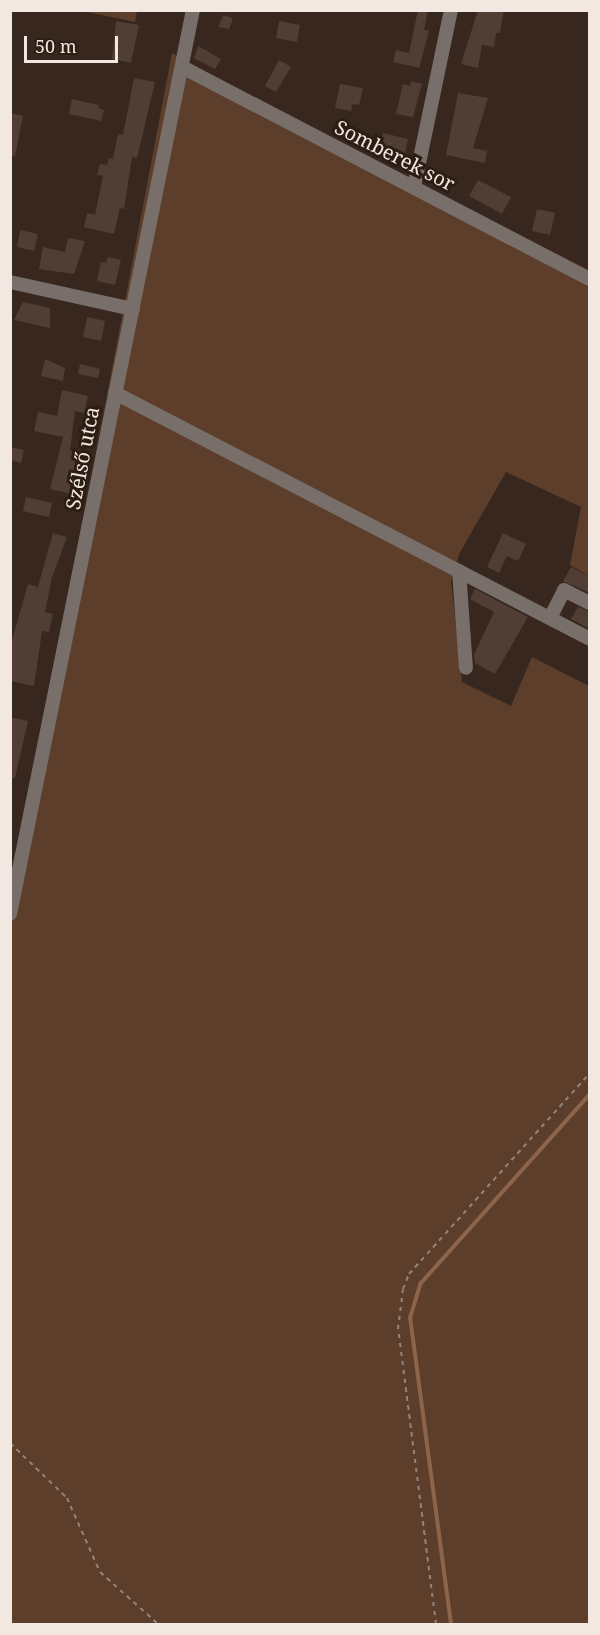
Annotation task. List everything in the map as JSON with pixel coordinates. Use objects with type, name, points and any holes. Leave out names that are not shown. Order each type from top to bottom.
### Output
[{"type":"street","name":"Szélső utca","points":[[10,914],[193,10]]},
{"type":"street","points":[[414,186],[451,10]]},
{"type":"street","name":"Somberek sor","points":[[182,67],[590,279]]},
{"type":"street","points":[[10,282],[133,309]]},
{"type":"street","points":[[115,393],[590,639]]},
{"type":"street","points":[[459,571],[466,668]]},
{"type":"street","points":[[550,618],[564,590],[590,603]]},
{"type":"path","points":[[436,1624],[398,1329],[403,1289],[409,1274],[590,1073]]},
{"type":"path","points":[[10,1443],[67,1498],[100,1572],[158,1624]]},
{"type":"shaded area","points":[[137,10],[135,22],[82,11]]},
{"type":"shaded area","points":[[172,53],[306,128],[589,270],[589,576],[570,565],[581,507],[506,472],[459,554],[451,581],[462,682],[511,706],[532,657],[589,686],[589,1624],[11,1624],[11,901]]},
{"type":"building","points":[[418,10],[428,10],[424,30],[429,31],[419,68],[393,62],[396,50],[409,53]]},
{"type":"building","points":[[478,10],[504,10],[500,33],[496,33],[494,47],[482,45],[478,68],[461,64]]},
{"type":"building","points":[[223,15],[233,18],[229,29],[218,27]]},
{"type":"building","points":[[116,21],[139,25],[131,63],[112,59]]},
{"type":"building","points":[[279,21],[300,25],[297,42],[276,38]]},
{"type":"building","points":[[198,46],[221,59],[215,69],[194,58]]},
{"type":"building","points":[[279,60],[291,67],[276,92],[265,86]]},
{"type":"building","points":[[134,78],[155,82],[137,158],[132,157],[124,209],[120,208],[114,234],[84,227],[87,213],[95,215],[103,176],[97,175],[100,164],[107,165],[109,158],[113,159],[118,134],[123,135]]},
{"type":"building","points":[[411,81],[422,84],[413,117],[396,114],[403,84],[410,86]]},
{"type":"building","points":[[340,84],[363,88],[359,105],[352,104],[351,111],[335,108]]},
{"type":"building","points":[[458,93],[488,98],[473,148],[487,151],[485,163],[446,155]]},
{"type":"building","points":[[72,99],[99,105],[98,108],[104,110],[101,121],[69,114]]},
{"type":"building","points":[[10,113],[23,116],[15,156],[10,155]]},
{"type":"building","points":[[383,133],[408,139],[404,156],[379,150]]},
{"type":"building","points":[[478,180],[511,197],[502,214],[469,196]]},
{"type":"building","points":[[537,209],[555,213],[550,235],[532,231]]},
{"type":"building","points":[[20,230],[38,234],[34,251],[17,247]]},
{"type":"building","points":[[68,238],[85,241],[74,274],[39,269],[43,247],[65,252]]},
{"type":"building","points":[[108,257],[121,260],[115,285],[97,281],[101,262],[106,263]]},
{"type":"building","points":[[23,302],[50,308],[50,328],[14,320]]},
{"type":"building","points":[[87,317],[105,321],[101,341],[83,337]]},
{"type":"building","points":[[45,359],[65,368],[63,381],[41,376]]},
{"type":"building","points":[[80,364],[100,369],[98,378],[78,374]]},
{"type":"building","points":[[62,390],[88,396],[84,413],[75,411],[70,451],[81,453],[72,494],[50,489],[63,437],[34,431],[38,412],[57,416]]},
{"type":"building","points":[[10,447],[24,450],[21,463],[10,460]]},
{"type":"building","points":[[26,497],[52,503],[49,517],[23,511]]},
{"type":"building","points":[[53,533],[67,537],[52,577],[45,612],[53,614],[49,632],[42,631],[34,686],[10,681],[10,647],[28,584],[38,587]]},
{"type":"building","points":[[503,533],[526,544],[518,561],[507,556],[499,573],[487,567]]},
{"type":"building","points":[[571,567],[590,577],[590,593],[563,581]]},
{"type":"building","points":[[475,589],[528,617],[495,674],[475,663],[474,655],[494,612],[470,599]]},
{"type":"building","points":[[578,607],[590,612],[590,629],[571,619]]},
{"type":"building","points":[[10,717],[28,721],[15,778],[10,778]]},
{"type":"waterway","points":[[451,1624],[410,1318],[421,1283],[590,1094]]}]
